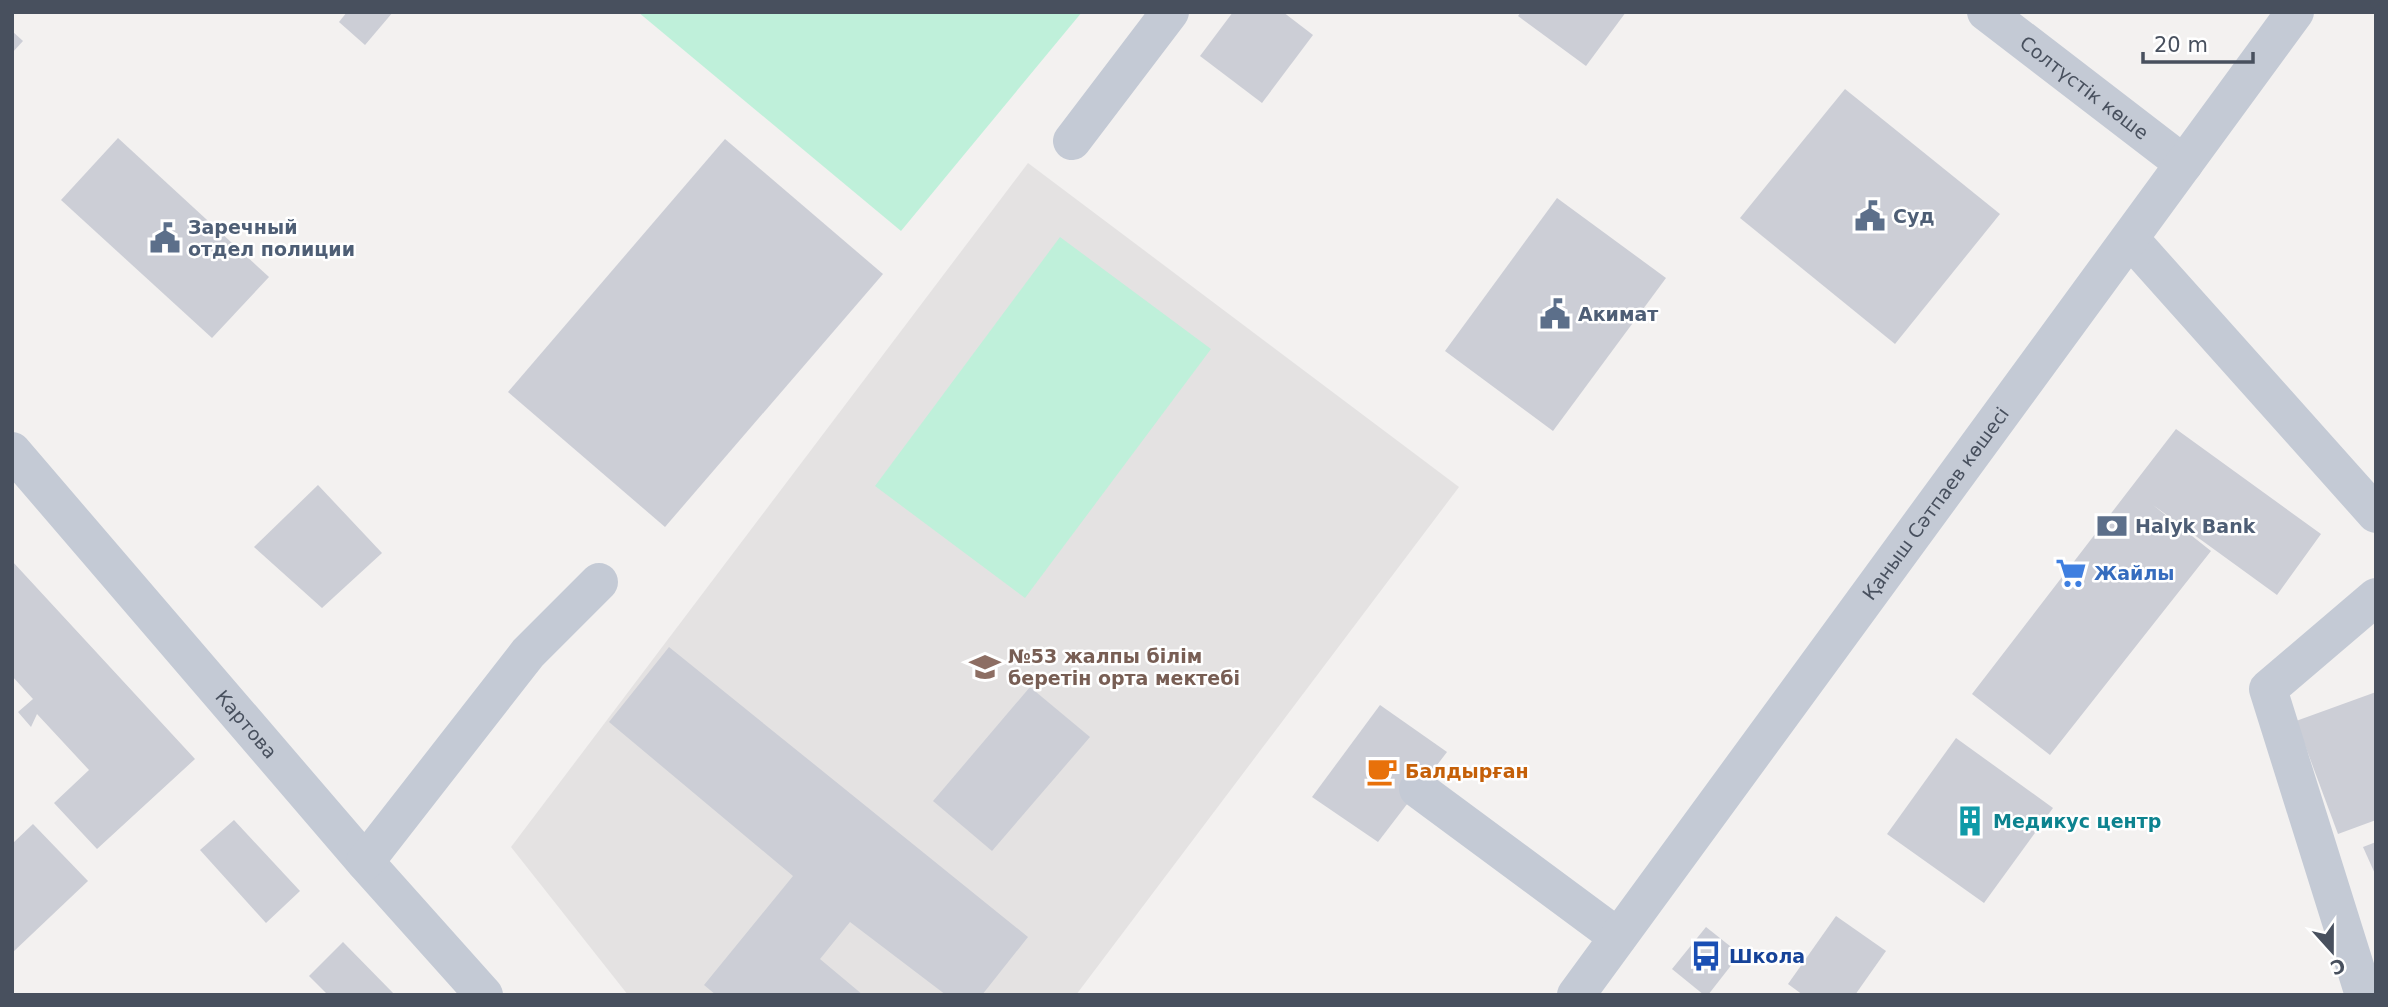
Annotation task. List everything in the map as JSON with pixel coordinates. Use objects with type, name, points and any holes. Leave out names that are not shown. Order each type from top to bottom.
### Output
[{"type":"street","points":[[1072,141],[1170,12]]},
{"type":"street","name":"Солтүстік көше","points":[[1986,12],[2184,164]]},
{"type":"street","name":"Қаныш Сәтпаев көшесі","points":[[1576,995],[2131,240],[2295,12]]},
{"type":"street","points":[[2131,240],[2376,514]]},
{"type":"street","name":"Картова","points":[[12,451],[365,862],[484,995]]},
{"type":"street","points":[[365,862],[527,653],[600,582]]},
{"type":"street","points":[[2364,995],[2268,689],[2376,597]]},
{"type":"street","points":[[1418,789],[1618,937]]},
{"type":"shaded area","name":"№53 жалпы білім беретін орта мектебі","points":[[1028,163],[1459,487],[1076,995],[628,995],[511,847]]},
{"type":"green space","points":[[638,12],[1082,12],[901,231]]},
{"type":"green space","points":[[1060,237],[1211,349],[1025,598],[875,486]]},
{"type":"building","points":[[347,12],[393,12],[365,45],[339,22]]},
{"type":"building","points":[[1233,12],[1283,12],[1313,35],[1262,103],[1200,56]]},
{"type":"building","points":[[1521,12],[1626,12],[1586,66],[1518,16]]},
{"type":"building","points":[[12,31],[23,41],[12,53]]},
{"type":"building","name":"Суд","points":[[1845,89],[2000,214],[1895,344],[1740,218]]},
{"type":"building","name":"Заречный отдел полиции","points":[[118,138],[269,277],[212,338],[61,200]]},
{"type":"building","points":[[725,139],[883,274],[665,527],[508,392]]},
{"type":"building","name":"Акимат","points":[[1557,198],[1666,278],[1553,431],[1445,351]]},
{"type":"building","points":[[2176,429],[2321,534],[2277,595],[2153,505],[2211,551],[2050,755],[1972,694]]},
{"type":"building","points":[[318,485],[382,553],[322,608],[254,547]]},
{"type":"building","points":[[12,561],[195,759],[97,849],[54,803],[89,770],[37,714],[31,727],[18,712],[33,699],[12,676]]},
{"type":"building","points":[[669,647],[1028,937],[982,995],[946,995],[850,922],[820,959],[863,995],[716,995],[704,985],[793,876],[609,722]]},
{"type":"building","points":[[1030,687],[1090,737],[992,851],[933,801]]},
{"type":"building","points":[[2376,692],[2376,820],[2338,834],[2296,721]]},
{"type":"building","name":"Балдырған","points":[[1380,705],[1447,752],[1378,842],[1312,797]]},
{"type":"building","name":"Медикус центр","points":[[1956,738],[2053,808],[1984,903],[1887,834]]},
{"type":"building","points":[[234,820],[300,891],[266,923],[200,850]]},
{"type":"building","points":[[33,824],[88,881],[12,953],[12,844]]},
{"type":"building","points":[[2376,842],[2376,876],[2363,847]]},
{"type":"building","points":[[1836,916],[1886,951],[1855,995],[1803,995],[1788,984]]},
{"type":"building","points":[[1706,927],[1740,954],[1708,995],[1704,995],[1672,969]]},
{"type":"building","points":[[343,942],[395,995],[328,995],[309,976]]},
{"type":"place","name":"Суд","points":[[1870,216]]},
{"type":"place","name":"Заречный отдел полиции","points":[[165,238]]},
{"type":"place","name":"Акимат","points":[[1555,314]]},
{"type":"place","name":"Halyk Bank","points":[[2112,526]]},
{"type":"place","name":"Жайлы","points":[[2071,573]]},
{"type":"place","name":"№53 жалпы білім беретін орта мектебі","points":[[985,667]]},
{"type":"place","name":"Балдырған","points":[[1382,771]]},
{"type":"place","name":"Медикус центр","points":[[1970,821]]},
{"type":"place","name":"Школа","points":[[1706,956]]}]
